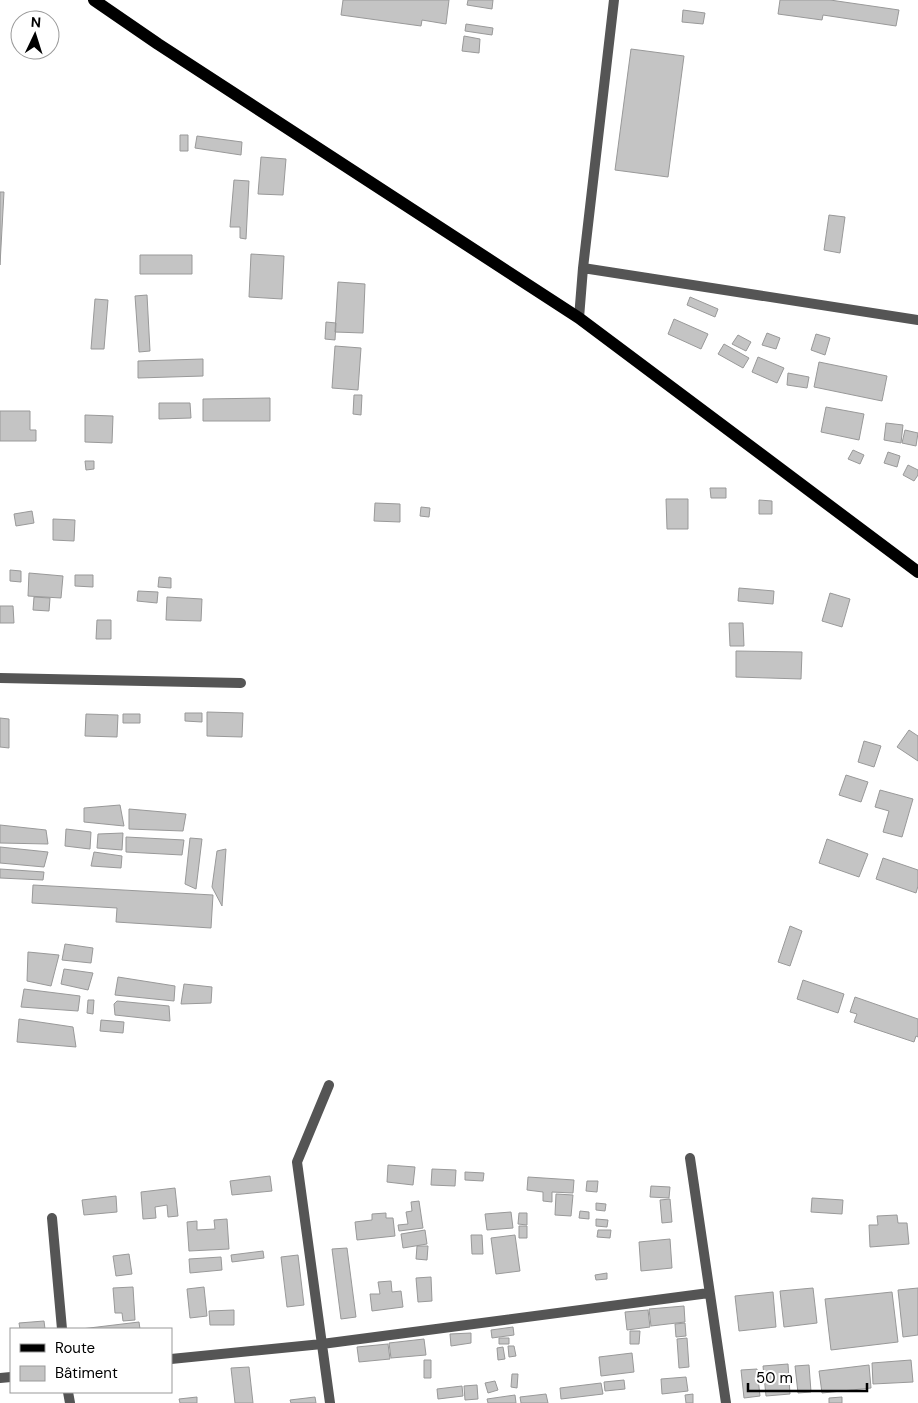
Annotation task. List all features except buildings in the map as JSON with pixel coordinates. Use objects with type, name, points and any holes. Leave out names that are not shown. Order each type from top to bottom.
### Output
[{"type":"main road","points":[[94,0],[158,44],[579,318],[918,572]]},
{"type":"street","points":[[579,318],[582,268],[614,0]]},
{"type":"street","points":[[582,268],[918,320]]},
{"type":"street","points":[[0,678],[241,682]]},
{"type":"street","points":[[330,1085],[297,1162],[330,1403]]},
{"type":"street","points":[[690,1158],[726,1403]]},
{"type":"street","points":[[52,1218],[62,1328]]},
{"type":"street","points":[[172,1359],[322,1344],[709,1293]]}]
